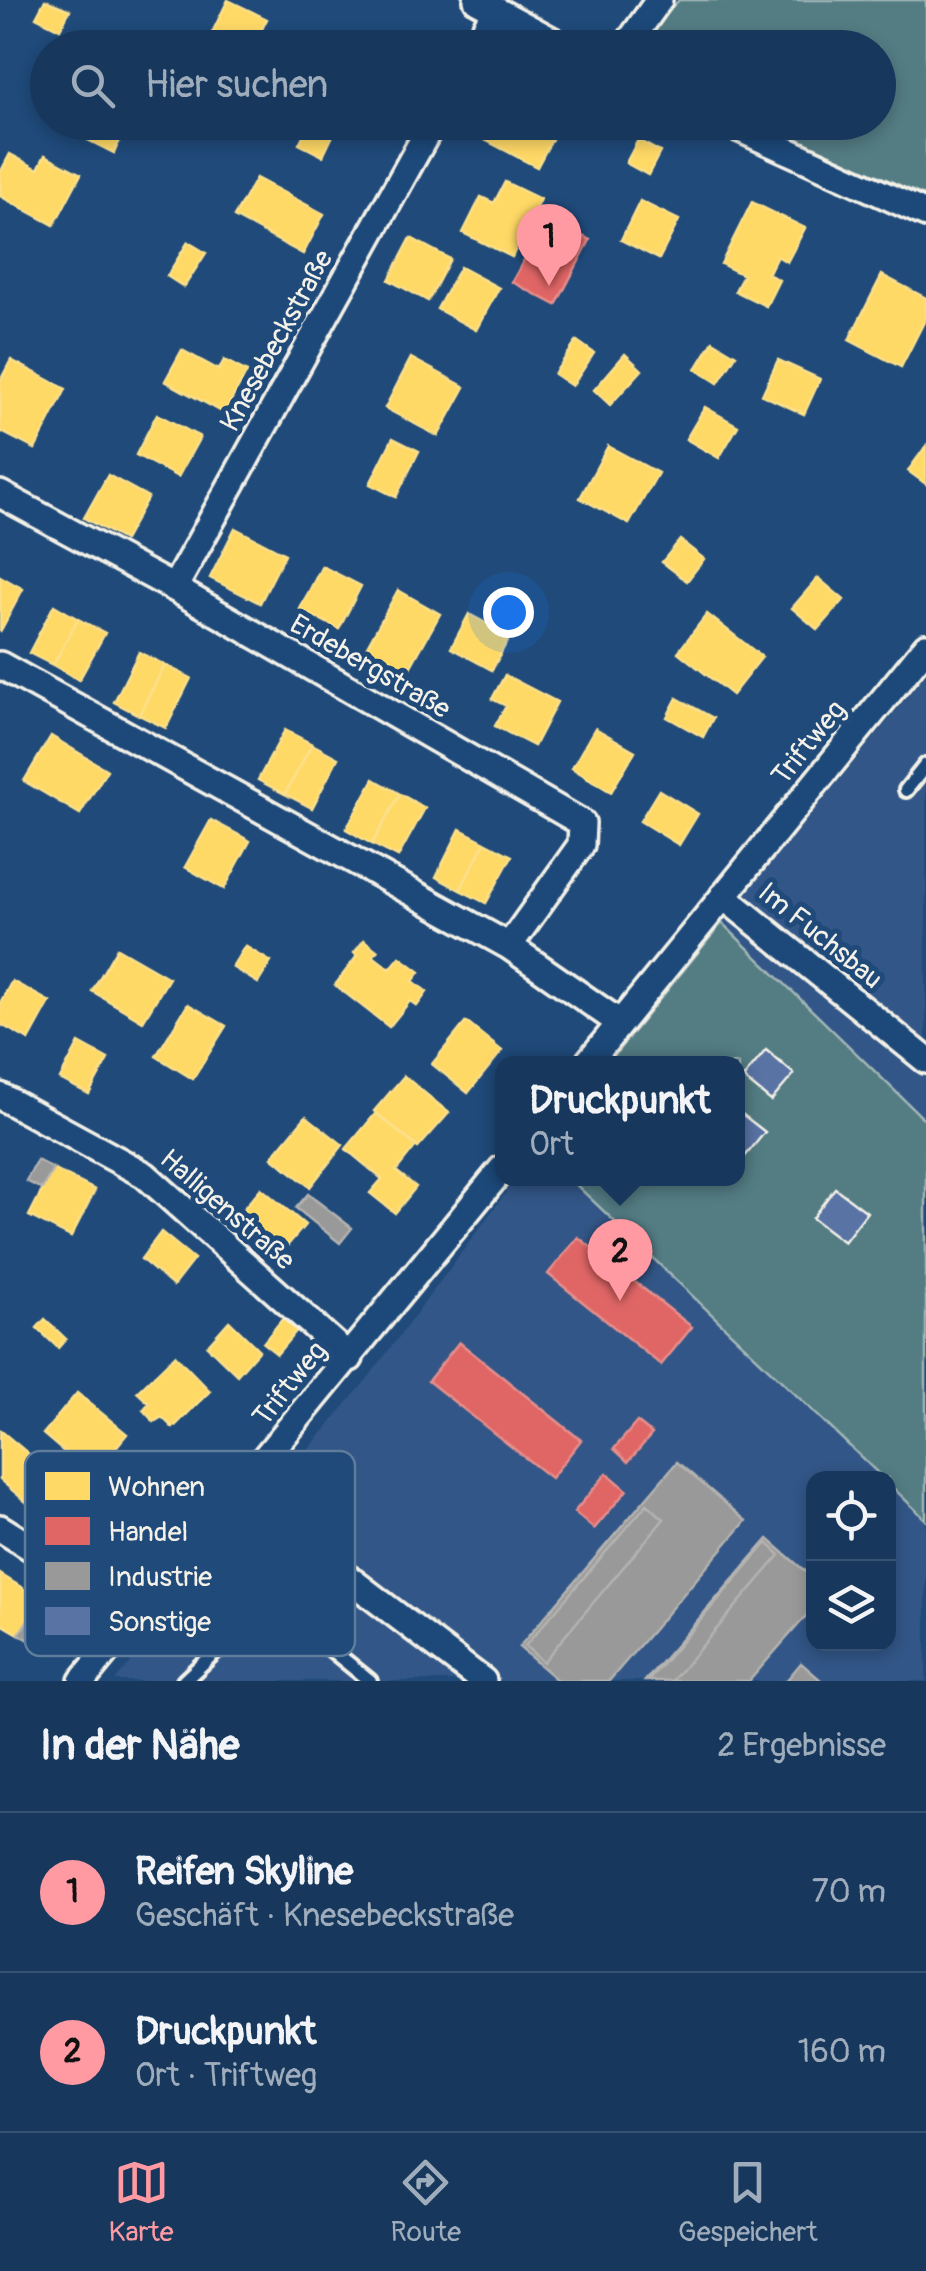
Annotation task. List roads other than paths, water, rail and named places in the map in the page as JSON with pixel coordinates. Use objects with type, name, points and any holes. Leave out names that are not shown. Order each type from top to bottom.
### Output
[{"type":"street","points":[[635,30],[659,0]]},
{"type":"street","points":[[480,30],[486,5],[533,30]]},
{"type":"street","name":"Knesebeckstraße","points":[[174,588],[423,140]]},
{"type":"street","points":[[764,140],[926,214]]},
{"type":"street","name":"Erdebergstraße","points":[[0,494],[174,588],[582,824],[581,846],[509,946]]},
{"type":"street","name":"Triftweg","points":[[593,1056],[926,647]]},
{"type":"street","points":[[0,665],[509,946],[620,1023]]},
{"type":"street","name":"Im Fuchsbau","points":[[723,896],[926,1060]]},
{"type":"street","name":"Halligenstraße","points":[[0,1096],[145,1175],[350,1358]]},
{"type":"street","name":"Triftweg","points":[[273,1451],[495,1178]]},
{"type":"street","points":[[0,1528],[25,1544]]},
{"type":"street","points":[[355,1583],[483,1681]]},
{"type":"street","name":"Triftweg","points":[[82,1681],[103,1656]]},
{"type":"lane","points":[[906,790],[926,766]]},
{"type":"lane","points":[[184,1681],[210,1656]]},
{"type":"lane","points":[[339,1656],[370,1681]]},
{"type":"place","name":"Reifen Skyline","points":[[549,286]]},
{"type":"place","name":"Druckpunkt","points":[[620,1301]]}]
